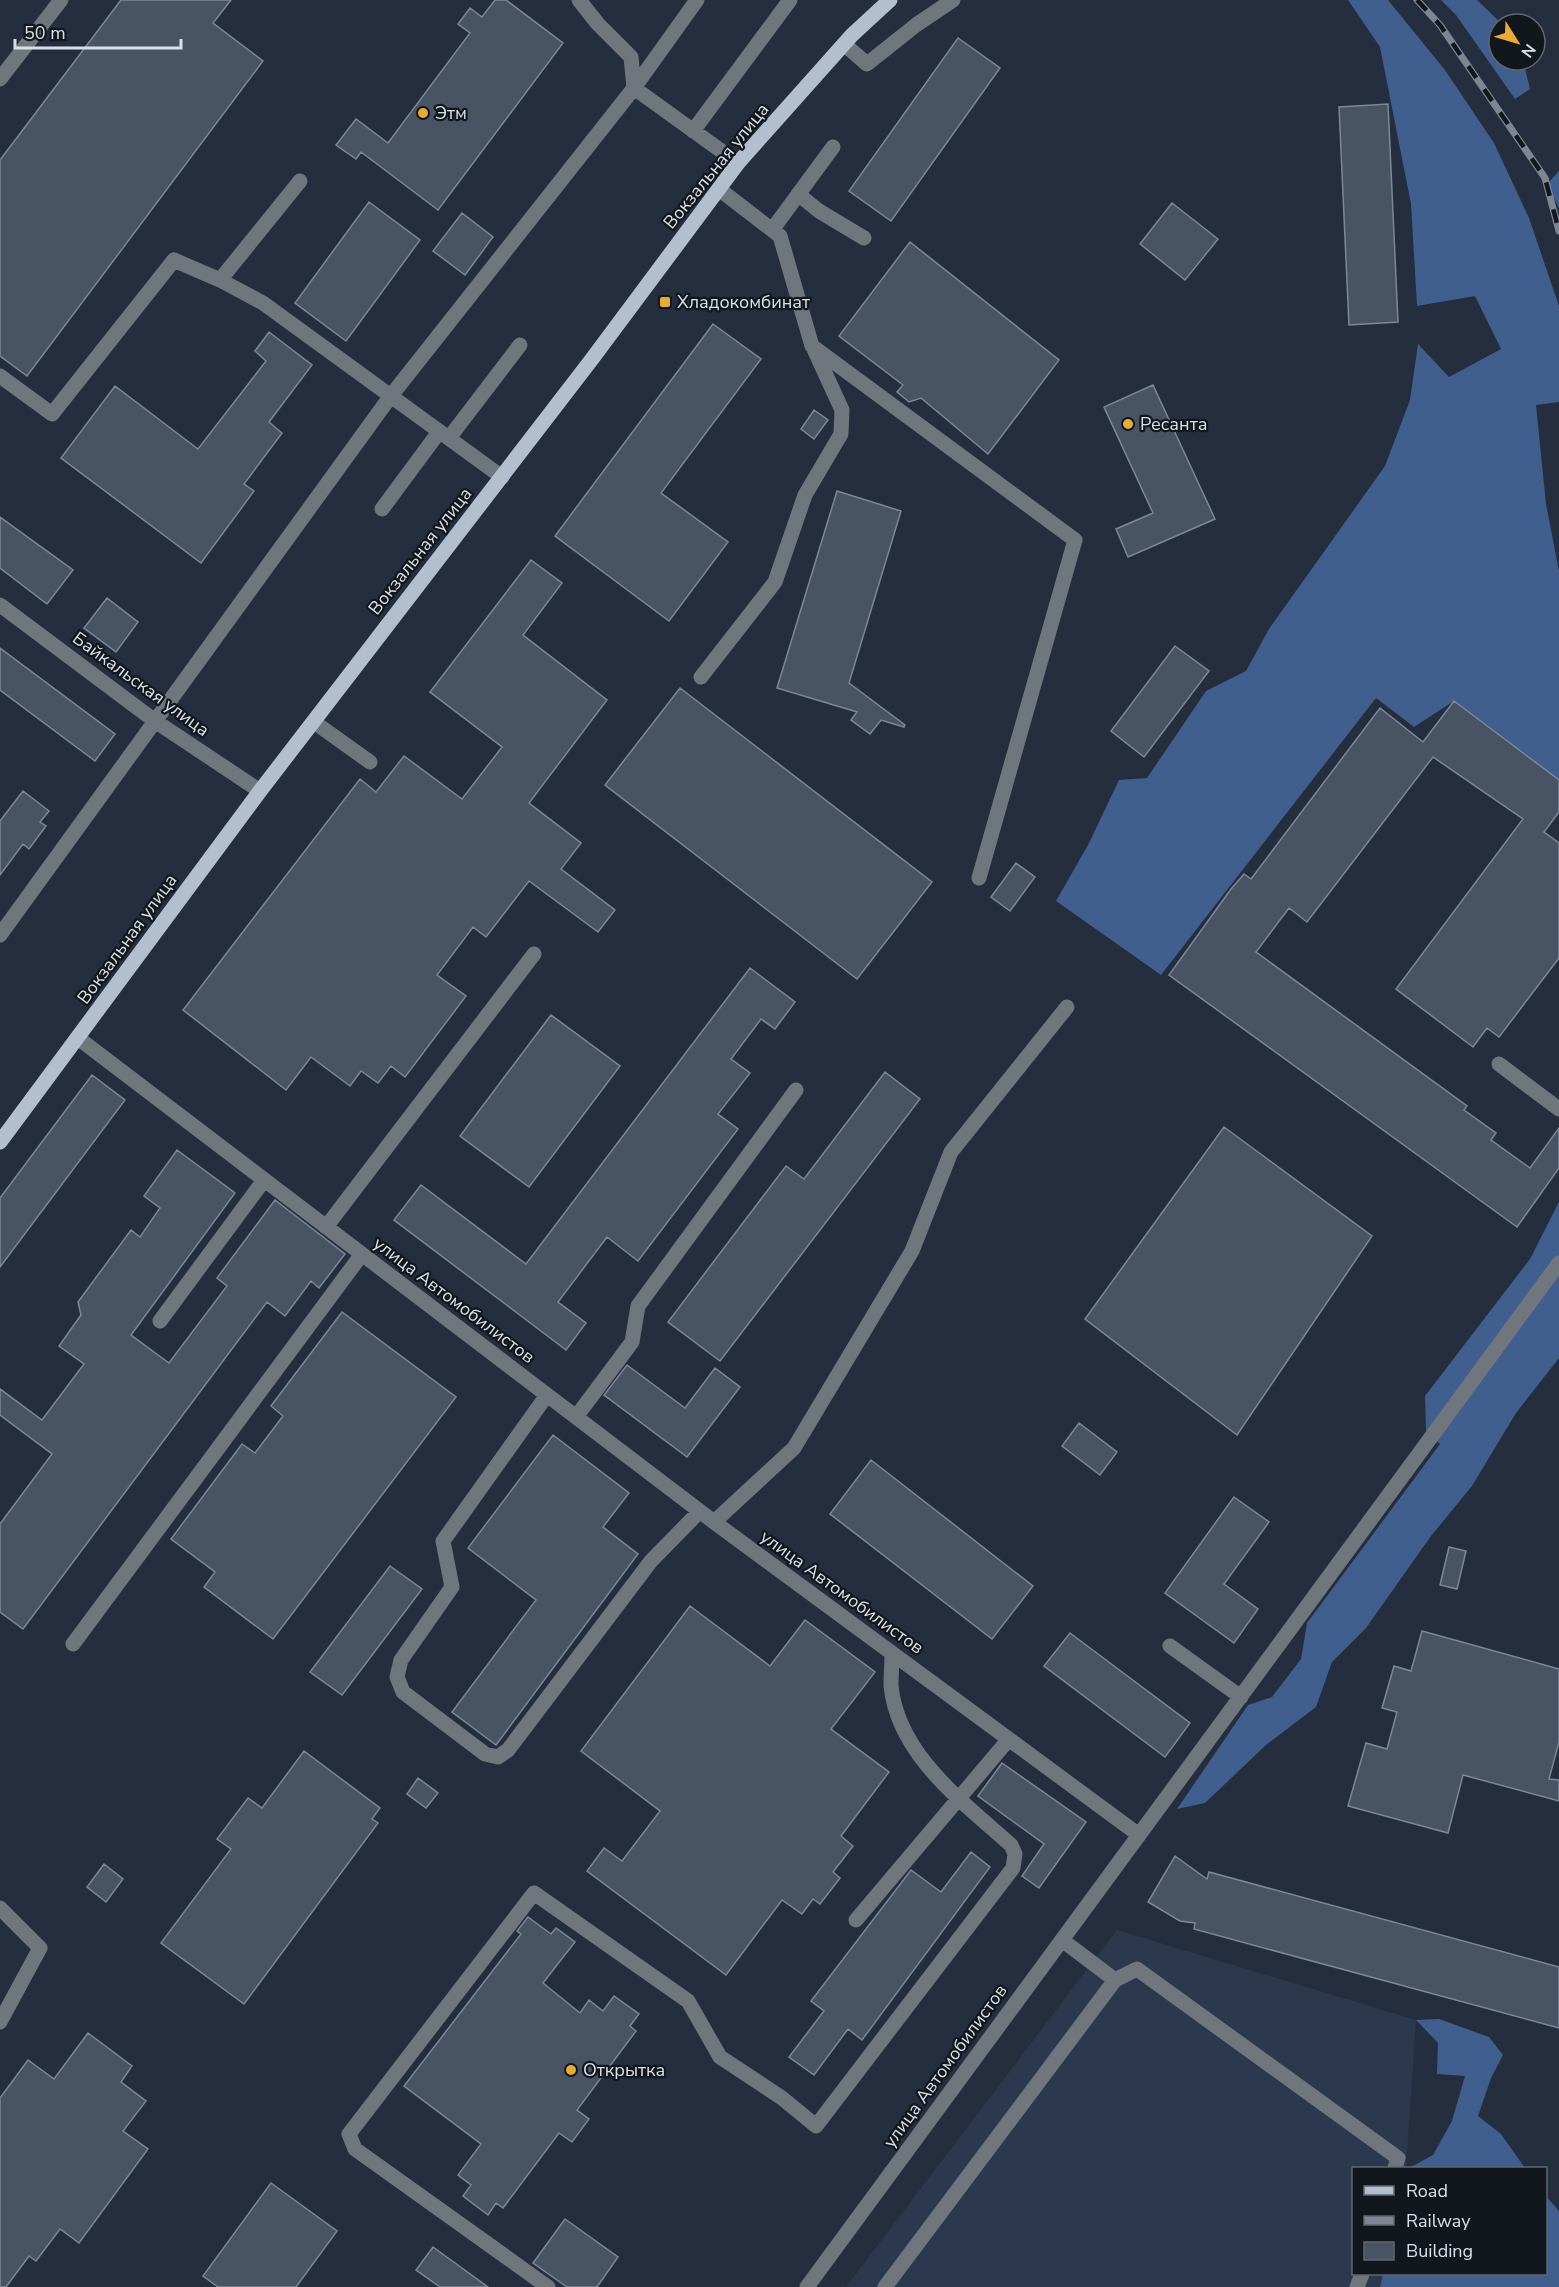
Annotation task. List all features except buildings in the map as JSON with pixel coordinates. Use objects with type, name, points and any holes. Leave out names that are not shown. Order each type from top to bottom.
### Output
[{"type":"main road","name":"Вокзальная улица","points":[[0,1142],[260,791],[502,477],[738,164],[844,45],[890,0]]},
{"type":"street","points":[[0,79],[62,0]]},
{"type":"street","points":[[579,0],[598,24],[631,57],[634,88],[738,164]]},
{"type":"street","points":[[3,925],[155,721],[390,397],[634,88],[697,0]]},
{"type":"street","points":[[693,130],[790,0]]},
{"type":"street","points":[[844,45],[867,64],[916,25],[953,0]]},
{"type":"street","points":[[772,230],[833,147]]},
{"type":"street","points":[[220,280],[300,181]]},
{"type":"street","points":[[701,676],[775,582],[805,495],[841,434],[842,410],[812,346],[780,236],[719,189]]},
{"type":"street","points":[[798,195],[819,211],[864,238]]},
{"type":"street","points":[[0,376],[52,414],[174,260],[220,280],[263,303],[502,477]]},
{"type":"street","points":[[382,509],[520,345]]},
{"type":"street","points":[[812,346],[1075,540],[979,878]]},
{"type":"street","name":"Байкальская улица","points":[[0,605],[155,721],[260,791]]},
{"type":"street","points":[[314,722],[370,762]]},
{"type":"street","points":[[326,1227],[534,954]]},
{"type":"street","points":[[714,1522],[794,1448],[912,1251],[951,1152],[1066,1007]]},
{"type":"street","name":"улица Автомобилистов","points":[[78,1038],[714,1522],[1139,1835],[807,2287]]},
{"type":"street","points":[[1499,1064],[1559,1109]]},
{"type":"street","points":[[576,1417],[632,1342],[638,1306],[796,1090]]},
{"type":"street","points":[[160,1322],[264,1180]]},
{"type":"street","points":[[73,1644],[362,1254]]},
{"type":"street","points":[[1139,1835],[1559,1263]]},
{"type":"street","points":[[547,1395],[443,1541],[452,1587],[401,1660],[397,1677],[403,1692],[485,1754],[498,1757],[508,1750],[651,1561],[700,1511]]},
{"type":"street","points":[[1170,1646],[1241,1697]]},
{"type":"street","points":[[548,2287],[355,2149],[349,2134],[534,1893],[688,2001],[720,2057],[783,2098],[816,2126],[1013,1868],[1015,1854],[1011,1845],[932,1772],[903,1728],[891,1687],[892,1653]]},
{"type":"street","points":[[856,1920],[960,1800],[1009,1739]]},
{"type":"street","points":[[0,1908],[40,1948],[0,2022]]},
{"type":"street","points":[[1062,1940],[1115,1980]]},
{"type":"street","points":[[885,2287],[1115,1980],[1137,1969],[1398,2158],[1396,2167]]},
{"type":"shaded area","points":[[1348,0],[1388,0],[1445,70],[1494,143],[1529,218],[1559,306],[1559,402],[1536,405],[1546,504],[1559,571],[1559,780],[1454,701],[1414,727],[1376,698],[1161,975],[1056,901],[1088,845],[1119,780],[1147,778],[1206,691],[1246,671],[1269,629],[1385,466],[1410,400],[1418,344],[1449,377],[1501,349],[1475,296],[1417,306],[1411,204],[1380,47]]},
{"type":"shaded area","points":[[1441,0],[1477,0],[1490,12],[1487,12],[1487,59],[1456,15]]},
{"type":"shaded area","points":[[1496,72],[1526,72],[1530,89],[1515,99]]},
{"type":"shaded area","points":[[1559,171],[1559,208],[1547,184]]},
{"type":"shaded area","points":[[1559,1202],[1559,1358],[1516,1413],[1472,1486],[1431,1536],[1366,1628],[1332,1662],[1316,1707],[1266,1745],[1205,1803],[1177,1809],[1248,1705],[1272,1697],[1301,1659],[1307,1623],[1440,1444],[1426,1431],[1425,1396],[1530,1259]]},
{"type":"shaded area","points":[[1117,1930],[1416,2020],[1406,2167],[1352,2167],[1352,2275],[1383,2275],[1380,2287],[846,2287]]},
{"type":"shaded area","points":[[1439,2019],[1489,2037],[1503,2055],[1491,2078],[1478,2116],[1501,2134],[1524,2167],[1411,2167],[1433,2155],[1452,2121],[1465,2076],[1437,2074],[1438,2043],[1416,2020]]},
{"type":"shaded area","points":[[1547,2197],[1559,2211],[1559,2287],[1380,2287],[1383,2275],[1547,2275]]},
{"type":"railway","points":[[1417,0],[1440,25],[1545,178],[1559,231]]},
{"type":"place","name":"Этм","points":[[423,113]]},
{"type":"place","name":"Хладокомбинат","points":[[665,302]]},
{"type":"place","name":"Ресанта","points":[[1128,424]]},
{"type":"place","name":"Открытка","points":[[571,2070]]}]
